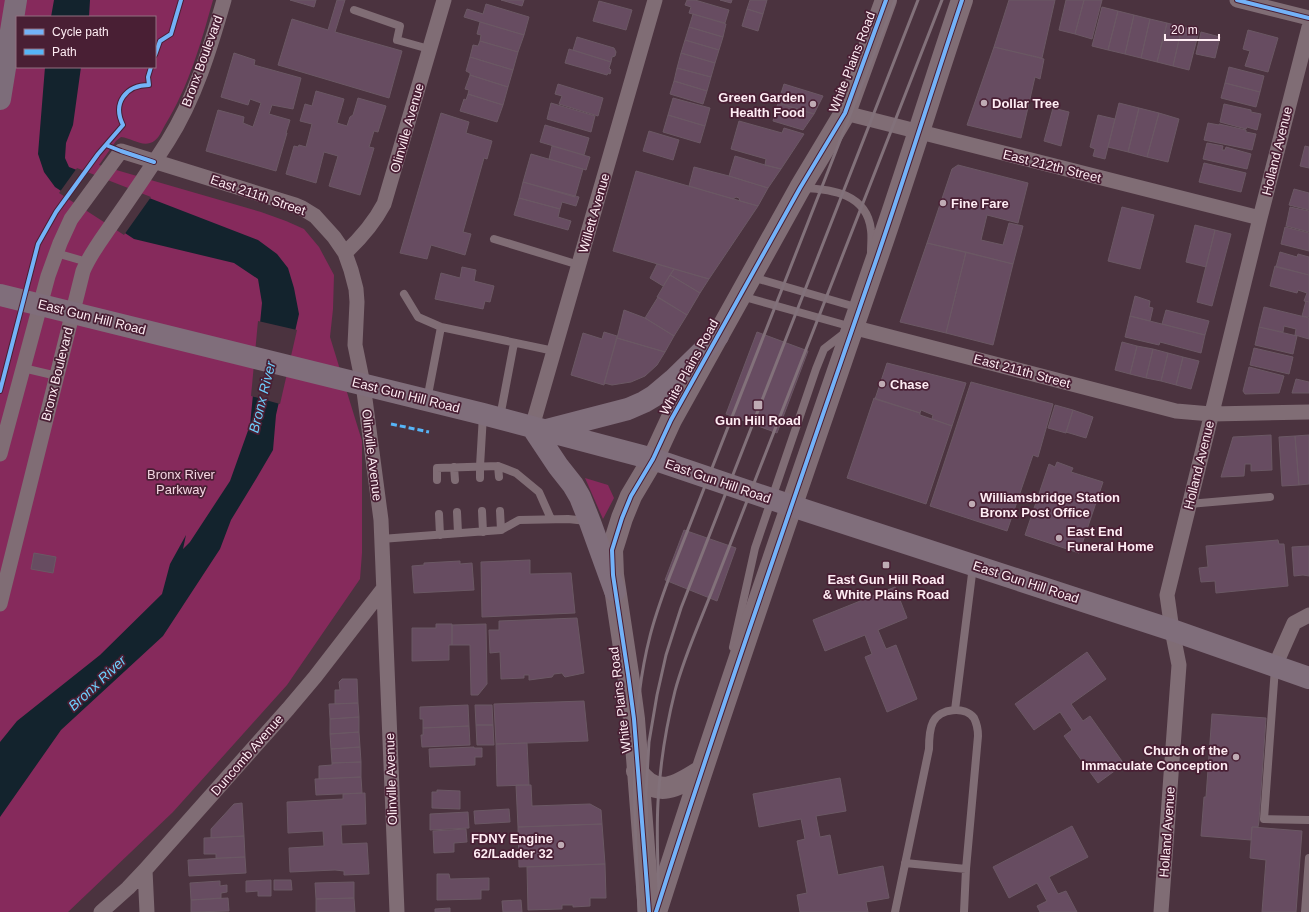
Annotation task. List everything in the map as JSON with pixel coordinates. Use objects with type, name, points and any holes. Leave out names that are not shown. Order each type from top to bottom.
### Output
[{"type":"highway","points":[[0,99],[16,0]]},
{"type":"main road","name":"White Plains Road","points":[[649,912],[632,698],[615,591],[612,550],[631,496],[653,459],[671,420],[800,188],[845,113],[886,0]]},
{"type":"main road","points":[[656,912],[715,728],[871,277],[962,0]]},
{"type":"main road","name":"East Gun Hill Road","points":[[4,295],[310,370],[653,459],[1172,630],[1309,678]]},
{"type":"main road","points":[[615,591],[580,497],[573,485],[558,466],[538,428],[628,409],[644,402],[654,396],[673,380],[718,336]]},
{"type":"main road","points":[[638,771],[642,778],[648,783],[659,788],[665,788],[682,784],[701,771]]},
{"type":"street","name":"Bronx Boulevard","points":[[0,604],[81,278],[87,262],[154,162],[177,124],[198,80],[210,47],[224,0]]},
{"type":"street","name":"Olinville Avenue","points":[[396,912],[381,520],[364,384],[355,345],[357,302],[356,289],[345,253],[368,230],[384,204],[444,0]]},
{"type":"street","name":"Willett Avenue","points":[[538,428],[554,351],[656,0]]},
{"type":"street","points":[[1237,0],[1309,18]]},
{"type":"street","name":"Holland Avenue","points":[[1161,912],[1179,665],[1167,595],[1260,218],[1309,27]]},
{"type":"street","name":"East 212th Street","points":[[845,113],[1260,218]]},
{"type":"street","points":[[0,454],[48,276],[71,219],[121,151],[154,162]]},
{"type":"street","name":"East 211th Street","points":[[154,162],[302,208],[315,216],[323,224],[345,253]]},
{"type":"street","name":"East 211th Street","points":[[856,318],[1176,411],[1211,414],[1309,412]]},
{"type":"street","name":"Duncomb Avenue","points":[[101,912],[128,888],[145,870],[288,709],[315,677],[383,589]]},
{"type":"street","points":[[1275,666],[1294,623],[1309,615]]},
{"type":"street","points":[[145,870],[147,912]]},
{"type":"lane","points":[[354,10],[400,26],[397,40],[429,49]]},
{"type":"lane","points":[[800,188],[826,190],[839,193],[853,200],[863,209],[867,216],[871,230],[871,277]]},
{"type":"lane","points":[[494,239],[579,265]]},
{"type":"lane","points":[[56,253],[87,262]]},
{"type":"lane","name":"East 211th Street","points":[[751,277],[856,318]]},
{"type":"lane","points":[[404,294],[418,317],[441,327],[554,351]]},
{"type":"lane","name":"East 211th Street","points":[[740,296],[856,318]]},
{"type":"lane","points":[[715,728],[755,548],[771,499],[824,349],[856,318]]},
{"type":"lane","points":[[427,400],[441,327]]},
{"type":"lane","points":[[480,478],[480,466],[492,416],[514,343]]},
{"type":"lane","points":[[23,368],[57,376]]},
{"type":"lane","points":[[498,466],[499,477]]},
{"type":"lane","points":[[437,480],[436,468],[498,466],[516,473],[539,492],[551,519]]},
{"type":"lane","points":[[454,467],[455,480]]},
{"type":"lane","points":[[1189,504],[1270,497]]},
{"type":"lane","points":[[482,511],[483,532]]},
{"type":"lane","points":[[500,511],[501,530]]},
{"type":"lane","points":[[457,512],[458,534]]},
{"type":"lane","points":[[438,514],[440,535]]},
{"type":"lane","points":[[381,538],[501,530],[519,520],[568,518],[590,522]]},
{"type":"lane","points":[[955,710],[973,565]]},
{"type":"lane","points":[[1275,666],[1264,820],[1309,820]]},
{"type":"lane","points":[[895,912],[929,749],[930,730],[934,720],[940,715],[946,711],[955,710],[965,712],[973,716],[977,724],[978,736],[966,869],[964,912]]},
{"type":"lane","points":[[1305,912],[1309,858]]},
{"type":"lane","points":[[905,863],[966,869]]},
{"type":"green space","name":"Bronx River Parkway","points":[[0,0],[213,0],[188,80],[159,136],[153,142],[147,144],[121,137],[116,141],[99,165],[261,212],[286,221],[304,229],[319,247],[334,275],[330,337],[362,441],[362,553],[360,579],[287,685],[173,812],[68,912],[0,912]]},
{"type":"green space","points":[[585,478],[608,485],[614,498],[603,519]]},
{"type":"water","points":[[54,0],[90,0],[89,16],[51,16]]},
{"type":"water","name":"Bronx River","points":[[45,68],[81,68],[73,125],[66,143],[65,158],[69,167],[258,240],[277,254],[288,268],[299,314],[276,415],[273,450],[231,520],[220,549],[163,636],[61,730],[0,817],[0,742],[17,721],[100,655],[162,594],[170,564],[186,535],[183,549],[190,542],[230,481],[250,425],[262,303],[258,279],[234,263],[134,239],[55,187],[44,172],[38,154]]},
{"type":"pier","points":[[77,168],[151,197],[124,235],[59,193]]},
{"type":"pier","points":[[258,321],[297,330],[280,404],[251,396]]},
{"type":"building","points":[[290,0],[316,0],[314,7]]},
{"type":"building","points":[[337,0],[345,0],[335,32],[402,51],[389,98],[278,65],[292,19],[328,30]]},
{"type":"building","points":[[501,0],[524,0],[522,6]]},
{"type":"building","points":[[687,0],[695,0],[729,10],[725,23],[689,13],[691,7],[685,5]]},
{"type":"building","points":[[720,0],[732,0],[731,3]]},
{"type":"building","points":[[750,0],[767,0],[763,14],[747,9]]},
{"type":"building","points":[[1009,0],[1055,0],[1042,58],[994,47]]},
{"type":"building","points":[[1066,0],[1084,0],[1075,34],[1059,30]]},
{"type":"building","points":[[1084,0],[1102,0],[1092,39],[1075,34]]},
{"type":"building","points":[[599,1],[632,10],[626,30],[593,21]]},
{"type":"building","points":[[486,4],[529,17],[524,35],[464,17],[467,9],[483,14]]},
{"type":"building","points":[[1102,7],[1118,11],[1108,50],[1092,46]]},
{"type":"building","points":[[747,9],[763,14],[758,31],[742,26]]},
{"type":"building","points":[[1118,11],[1134,15],[1125,54],[1108,50]]},
{"type":"building","points":[[693,14],[726,24],[723,37],[689,27]]},
{"type":"building","points":[[1134,15],[1150,19],[1141,58],[1125,54]]},
{"type":"building","points":[[1150,19],[1167,23],[1157,62],[1141,58]]},
{"type":"building","points":[[480,22],[524,35],[518,52],[480,41],[481,35],[477,34]]},
{"type":"building","points":[[1167,23],[1182,27],[1173,66],[1157,62]]},
{"type":"building","points":[[689,27],[723,37],[719,50],[685,40]]},
{"type":"building","points":[[1182,27],[1199,31],[1189,70],[1173,66]]},
{"type":"building","points":[[1248,30],[1278,38],[1268,72],[1245,66],[1250,51],[1243,49]]},
{"type":"building","points":[[1201,32],[1220,37],[1215,58],[1196,54]]},
{"type":"building","points":[[577,37],[614,48],[616,52],[615,56],[612,57],[611,62],[573,50]]},
{"type":"building","points":[[685,40],[719,50],[715,63],[681,53]]},
{"type":"building","points":[[480,41],[518,52],[513,70],[470,57],[473,45],[478,46]]},
{"type":"building","points":[[994,47],[1044,59],[1040,79],[1035,77],[1021,138],[967,125]]},
{"type":"building","points":[[569,49],[611,62],[609,68],[611,70],[610,74],[608,73],[607,75],[565,63]]},
{"type":"building","points":[[234,53],[255,60],[254,65],[301,78],[293,109],[272,105],[269,114],[290,120],[276,171],[206,151],[218,110],[244,117],[243,123],[253,127],[261,103],[250,99],[248,105],[221,97]]},
{"type":"building","points":[[681,53],[715,63],[711,77],[677,68]]},
{"type":"building","points":[[470,57],[513,70],[508,87],[470,75],[470,73],[466,71]]},
{"type":"building","points":[[1229,67],[1264,76],[1260,92],[1225,83]]},
{"type":"building","points":[[677,68],[711,77],[707,91],[674,81]]},
{"type":"building","points":[[470,75],[508,87],[503,105],[468,94],[469,90],[465,89]]},
{"type":"building","points":[[674,81],[707,91],[703,104],[670,94]]},
{"type":"building","points":[[1225,83],[1260,92],[1256,107],[1221,98]]},
{"type":"building","points":[[558,84],[603,98],[598,116],[559,104],[562,96],[555,94]]},
{"type":"building","points":[[784,84],[823,96],[814,114],[778,103]]},
{"type":"building","points":[[316,91],[344,99],[337,123],[347,126],[350,117],[353,115],[358,98],[386,106],[378,132],[374,131],[369,147],[374,148],[360,195],[329,186],[338,156],[324,152],[316,183],[286,174],[294,146],[298,147],[299,145],[306,147],[312,124],[300,121],[305,104],[312,106]]},
{"type":"building","points":[[468,94],[503,105],[497,122],[460,111],[464,99],[466,100]]},
{"type":"building","points":[[673,98],[710,108],[705,126],[668,115]]},
{"type":"building","points":[[551,103],[595,116],[591,132],[547,119]]},
{"type":"building","points":[[778,103],[814,114],[803,130],[773,121]]},
{"type":"building","points":[[1119,103],[1139,108],[1128,152],[1108,147]]},
{"type":"building","points":[[1224,104],[1251,110],[1251,112],[1261,114],[1257,130],[1247,127],[1246,129],[1220,122]]},
{"type":"building","points":[[1053,108],[1069,112],[1061,146],[1044,141]]},
{"type":"building","points":[[1139,108],[1159,113],[1147,157],[1128,152]]},
{"type":"building","points":[[441,113],[469,122],[466,133],[492,141],[487,159],[484,158],[463,232],[471,234],[465,255],[431,245],[427,259],[400,253]]},
{"type":"building","points":[[1159,113],[1179,119],[1168,162],[1147,157]]},
{"type":"building","points":[[668,115],[705,126],[700,143],[663,132]]},
{"type":"building","points":[[1098,115],[1115,119],[1105,159],[1093,156],[1095,149],[1090,147]]},
{"type":"building","points":[[739,121],[782,133],[784,128],[804,134],[781,169],[765,165],[766,159],[731,149]]},
{"type":"building","points":[[1208,123],[1246,130],[1246,132],[1256,134],[1252,150],[1204,140]]},
{"type":"building","points":[[545,125],[589,138],[584,155],[540,142]]},
{"type":"building","points":[[649,131],[679,140],[673,160],[643,151]]},
{"type":"building","points":[[1207,143],[1223,146],[1222,150],[1225,150],[1226,147],[1251,154],[1247,169],[1203,159]]},
{"type":"building","points":[[552,146],[590,157],[586,170],[549,159]]},
{"type":"building","points":[[1305,146],[1309,147],[1309,168],[1300,166]]},
{"type":"building","points":[[531,154],[583,169],[575,197],[523,182]]},
{"type":"building","points":[[735,156],[781,169],[768,188],[729,176]]},
{"type":"building","points":[[1204,163],[1246,173],[1241,192],[1199,182]]},
{"type":"building","points":[[958,165],[1028,183],[1018,223],[987,215],[981,240],[1003,245],[1009,223],[1023,226],[1013,264],[927,243],[952,169]]},
{"type":"building","points":[[694,167],[768,188],[758,206],[740,201],[739,198],[736,197],[733,199],[689,186]]},
{"type":"building","points":[[636,171],[758,206],[709,279],[613,251]]},
{"type":"building","points":[[523,182],[579,197],[576,206],[562,202],[560,209],[519,198]]},
{"type":"building","points":[[1294,189],[1309,193],[1309,210],[1289,205]]},
{"type":"building","points":[[519,198],[560,209],[558,217],[571,221],[568,230],[514,215]]},
{"type":"building","points":[[1122,207],[1154,215],[1140,269],[1108,261]]},
{"type":"building","points":[[1290,207],[1309,211],[1309,232],[1286,226]]},
{"type":"building","points":[[1195,225],[1215,230],[1206,267],[1186,262]]},
{"type":"building","points":[[1285,227],[1309,233],[1309,251],[1281,244]]},
{"type":"building","points":[[1215,230],[1231,234],[1212,306],[1197,302]]},
{"type":"building","points":[[927,243],[966,252],[946,333],[900,322]]},
{"type":"building","points":[[966,252],[1013,264],[993,345],[946,333]]},
{"type":"building","points":[[1280,252],[1297,257],[1298,254],[1309,257],[1309,275],[1276,267]]},
{"type":"building","points":[[657,264],[674,269],[663,286],[650,278]]},
{"type":"building","points":[[1275,266],[1309,275],[1309,302],[1304,301],[1307,293],[1298,290],[1297,293],[1270,286]]},
{"type":"building","points":[[462,267],[476,270],[474,281],[494,286],[490,302],[485,301],[483,309],[435,299],[441,273],[460,278]]},
{"type":"building","points":[[674,269],[709,279],[700,293],[670,275]]},
{"type":"building","points":[[670,275],[700,293],[687,315],[657,297]]},
{"type":"building","points":[[1135,296],[1150,301],[1149,307],[1153,308],[1150,321],[1130,316]]},
{"type":"building","points":[[658,297],[687,315],[674,336],[645,318]]},
{"type":"building","points":[[1306,301],[1309,302],[1309,317],[1302,316]]},
{"type":"building","points":[[1264,307],[1309,318],[1309,339],[1295,335],[1296,329],[1284,326],[1283,332],[1259,327]]},
{"type":"building","points":[[624,310],[645,318],[674,336],[665,352],[617,338]]},
{"type":"building","points":[[1166,310],[1209,321],[1205,335],[1162,324]]},
{"type":"building","points":[[1130,316],[1205,335],[1201,353],[1160,342],[1159,345],[1125,337]]},
{"type":"building","points":[[1259,327],[1297,336],[1293,354],[1255,345]]},
{"type":"building","points":[[604,332],[617,336],[604,385],[571,375],[583,333],[602,339]]},
{"type":"building","points":[[757,332],[808,351],[777,433],[726,414]]},
{"type":"building","points":[[617,338],[665,352],[657,365],[645,376],[631,382],[612,385],[604,383]]},
{"type":"building","points":[[1122,342],[1137,346],[1130,374],[1115,370]]},
{"type":"building","points":[[1137,346],[1153,349],[1146,378],[1130,374]]},
{"type":"building","points":[[1254,348],[1293,357],[1289,374],[1250,365]]},
{"type":"building","points":[[1153,349],[1168,353],[1161,381],[1146,378]]},
{"type":"building","points":[[1168,353],[1183,357],[1176,385],[1161,381]]},
{"type":"building","points":[[1183,357],[1199,361],[1191,389],[1176,385]]},
{"type":"building","points":[[887,363],[966,383],[952,426],[932,419],[933,415],[921,410],[920,413],[875,399]]},
{"type":"building","points":[[1249,367],[1284,376],[1279,393],[1245,394],[1243,391]]},
{"type":"building","points":[[1296,379],[1309,382],[1309,393],[1292,393]]},
{"type":"building","points":[[971,382],[1053,404],[1038,457],[1033,455],[1007,531],[930,506]]},
{"type":"building","points":[[874,398],[920,413],[920,415],[952,426],[926,504],[847,478]]},
{"type":"building","points":[[1055,405],[1073,410],[1066,433],[1048,428]]},
{"type":"building","points":[[1073,410],[1093,417],[1086,438],[1066,432]]},
{"type":"building","points":[[1271,435],[1272,470],[1251,471],[1251,464],[1245,464],[1244,476],[1221,477],[1233,437]]},
{"type":"building","points":[[1309,435],[1309,484],[1299,485],[1295,436]]},
{"type":"building","points":[[1295,436],[1299,485],[1282,486],[1279,437]]},
{"type":"building","points":[[1057,462],[1073,468],[1071,472],[1103,482],[1079,553],[1025,535],[1049,464],[1055,467]]},
{"type":"building","points":[[684,530],[736,548],[717,601],[665,580]]},
{"type":"building","points":[[1278,540],[1279,544],[1284,544],[1288,586],[1216,593],[1215,581],[1201,582],[1199,568],[1208,567],[1206,546]]},
{"type":"building","points":[[1309,546],[1309,576],[1294,576],[1292,547]]},
{"type":"building","points":[[34,553],[56,557],[53,573],[31,569]]},
{"type":"building","points":[[530,560],[530,574],[571,573],[575,613],[482,617],[481,562]]},
{"type":"building","points":[[460,561],[460,564],[472,563],[474,590],[414,593],[412,566],[424,565],[424,563]]},
{"type":"building","points":[[895,587],[907,618],[878,630],[886,649],[896,645],[917,699],[887,712],[865,657],[872,654],[865,635],[825,651],[813,620]]},
{"type":"building","points":[[577,618],[584,673],[565,677],[562,673],[554,674],[552,677],[529,680],[529,675],[524,675],[524,678],[501,679],[500,652],[490,653],[489,630],[499,630],[499,621]]},
{"type":"building","points":[[436,624],[452,624],[452,645],[449,645],[449,660],[412,661],[412,628],[436,628]]},
{"type":"building","points":[[486,624],[487,684],[478,695],[471,695],[470,645],[452,645],[452,625]]},
{"type":"building","points":[[1087,652],[1106,679],[1071,704],[1083,721],[1090,716],[1124,764],[1098,783],[1064,736],[1072,730],[1060,712],[1034,730],[1015,704]]},
{"type":"building","points":[[342,679],[357,679],[358,703],[335,704],[335,690],[340,690],[339,682]]},
{"type":"building","points":[[584,701],[588,741],[496,744],[494,704]]},
{"type":"building","points":[[358,703],[359,717],[330,719],[329,704]]},
{"type":"building","points":[[468,705],[469,726],[423,728],[423,719],[420,719],[420,707]]},
{"type":"building","points":[[475,705],[492,705],[493,725],[476,725]]},
{"type":"building","name":"Church of the Immaculate Conception","points":[[1212,714],[1266,718],[1259,821],[1258,827],[1252,827],[1251,840],[1201,836],[1204,797],[1206,797]]},
{"type":"building","points":[[359,717],[359,732],[330,734],[330,719]]},
{"type":"building","points":[[476,725],[493,725],[494,745],[477,745]]},
{"type":"building","points":[[469,726],[470,745],[422,747],[421,735],[423,735],[423,728]]},
{"type":"building","points":[[359,732],[360,747],[331,749],[330,734]]},
{"type":"building","points":[[527,743],[529,785],[497,786],[496,744]]},
{"type":"building","points":[[360,747],[361,762],[332,763],[331,749]]},
{"type":"building","points":[[482,748],[482,757],[475,757],[475,765],[430,767],[429,749]]},
{"type":"building","points":[[361,762],[361,777],[319,779],[319,766],[332,765],[332,763]]},
{"type":"building","points":[[361,777],[362,793],[316,795],[315,779]]},
{"type":"building","points":[[840,778],[846,811],[816,816],[820,837],[830,835],[838,875],[883,866],[889,898],[866,902],[868,912],[800,912],[797,895],[807,893],[797,841],[805,839],[801,819],[759,827],[753,794]]},
{"type":"building","points":[[516,785],[531,785],[532,806],[590,804],[601,810],[602,824],[518,827]]},
{"type":"building","points":[[437,790],[460,791],[460,809],[432,808],[432,792],[437,792]]},
{"type":"building","points":[[365,793],[366,824],[341,825],[342,844],[367,843],[369,874],[344,875],[344,871],[335,870],[290,872],[289,848],[324,846],[323,831],[288,833],[287,802],[343,799],[343,794]]},
{"type":"building","points":[[242,803],[244,836],[211,838],[211,829],[234,804]]},
{"type":"building","points":[[509,809],[510,822],[475,824],[474,811]]},
{"type":"building","points":[[468,812],[469,828],[430,830],[430,814]]},
{"type":"building","name":"FDNY Engine 62/Ladder 32","points":[[602,824],[605,864],[519,867],[518,827]]},
{"type":"building","points":[[1072,826],[1088,857],[1049,877],[1058,894],[1066,891],[1077,912],[1040,912],[1037,906],[1047,901],[1037,883],[1009,898],[993,867]]},
{"type":"building","points":[[1252,827],[1302,831],[1296,912],[1262,912],[1266,860],[1250,858]]},
{"type":"building","points":[[466,829],[467,842],[454,843],[454,852],[434,853],[433,831]]},
{"type":"building","points":[[244,836],[245,857],[216,858],[216,854],[204,854],[204,838]]},
{"type":"building","points":[[245,857],[246,873],[189,876],[188,860]]},
{"type":"building","points":[[605,864],[606,898],[590,898],[590,906],[573,907],[573,905],[562,905],[562,909],[528,910],[527,867]]},
{"type":"building","points":[[437,874],[449,874],[450,879],[489,878],[489,890],[481,890],[481,899],[437,900]]},
{"type":"building","points":[[271,880],[271,896],[258,896],[258,891],[246,892],[246,881]]},
{"type":"building","points":[[274,880],[291,880],[292,890],[274,890]]},
{"type":"building","points":[[220,881],[220,886],[227,885],[227,892],[221,893],[221,898],[191,900],[190,883]]},
{"type":"building","points":[[354,882],[354,898],[316,899],[315,883]]},
{"type":"building","points":[[228,898],[229,911],[191,912],[191,900]]},
{"type":"building","points":[[354,898],[355,912],[316,912],[316,899]]},
{"type":"building","points":[[521,900],[522,912],[503,912],[502,901]]},
{"type":"building","points":[[450,908],[450,912],[435,912],[435,909]]},
{"type":"railway","points":[[639,912],[634,773],[635,739],[643,670],[652,629],[669,578],[895,0]]},
{"type":"railway","points":[[649,912],[646,793],[649,742],[666,655],[681,608],[918,0]]},
{"type":"railway","points":[[660,912],[657,844],[659,788],[666,732],[679,678],[692,641],[942,0]]},
{"type":"marked path","points":[[391,424],[429,432]]},
{"type":"cycle path","points":[[156,52],[160,41],[171,34],[181,0]]},
{"type":"cycle path","points":[[649,912],[634,719],[613,575],[612,550],[631,496],[653,459],[671,420],[800,188],[845,113],[886,0]]},
{"type":"cycle path","points":[[656,912],[735,673],[894,207],[962,0]]},
{"type":"cycle path","points":[[1237,0],[1309,18]]},
{"type":"cycle path","points":[[0,391],[38,244],[56,212],[98,154],[123,125],[119,109],[123,97],[134,88],[149,85],[148,77],[151,68]]},
{"type":"cycle path","points":[[106,145],[154,162]]},
{"type":"place","name":"Dollar Tree","points":[[984,103]]},
{"type":"place","name":"Green Garden Health Food","points":[[813,104]]},
{"type":"place","name":"Fine Fare","points":[[943,203]]},
{"type":"place","name":"Chase","points":[[882,384]]},
{"type":"place","name":"Gun Hill Road","points":[[758,405]]},
{"type":"place","name":"Williamsbridge Station Bronx Post Office","points":[[972,504]]},
{"type":"place","name":"East End Funeral Home","points":[[1059,538]]},
{"type":"place","name":"East Gun Hill Road & White Plains Road","points":[[886,565]]},
{"type":"place","name":"Church of the Immaculate Conception","points":[[1236,757]]},
{"type":"place","name":"FDNY Engine 62/Ladder 32","points":[[561,845]]}]
